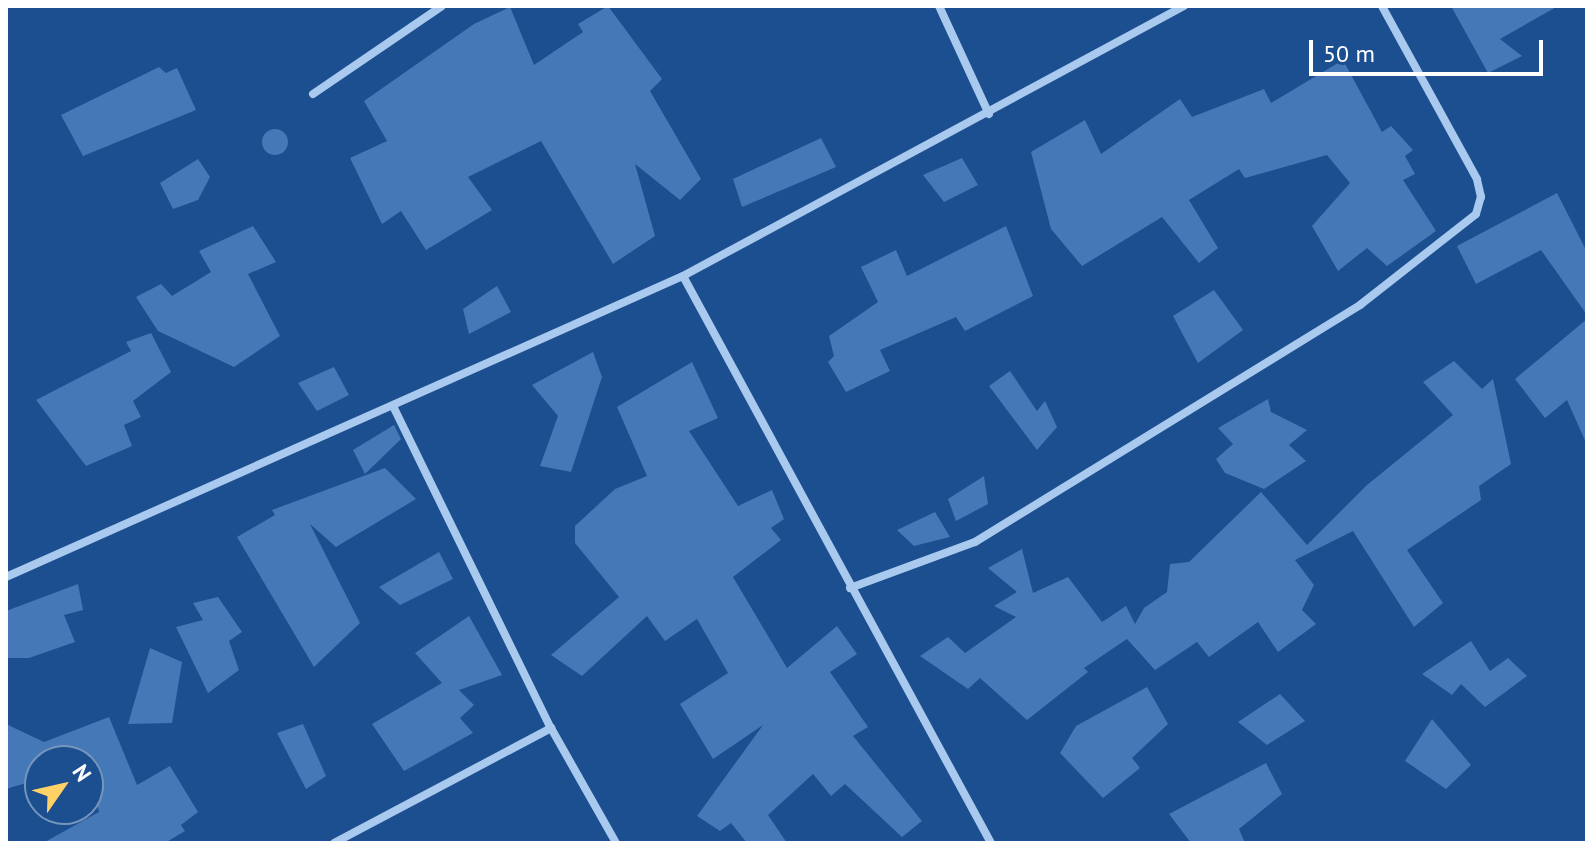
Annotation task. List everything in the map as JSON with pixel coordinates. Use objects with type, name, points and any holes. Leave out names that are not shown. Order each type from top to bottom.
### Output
[{"type":"street","points":[[313,94],[442,6]]},
{"type":"street","points":[[939,6],[989,114]]},
{"type":"street","points":[[6,577],[683,276],[989,114],[1184,6]]},
{"type":"street","points":[[850,588],[975,542],[1360,305],[1476,214],[1481,197],[1477,179],[1382,6]]},
{"type":"street","points":[[683,276],[991,843]]},
{"type":"street","points":[[393,406],[551,728],[616,843]]},
{"type":"street","points":[[334,843],[551,728]]},
{"type":"building","points":[[608,6],[662,79],[650,91],[701,179],[680,200],[635,164],[655,236],[613,264],[541,141],[468,177],[492,210],[426,250],[401,211],[382,224],[350,158],[387,141],[364,101],[474,24],[510,7],[534,65],[583,32],[578,24]]},
{"type":"building","points":[[1451,6],[1558,6],[1500,39],[1522,56],[1488,73]]},
{"type":"building","points":[[1343,60],[1382,132],[1391,126],[1413,150],[1405,156],[1415,174],[1403,180],[1436,231],[1387,266],[1367,248],[1338,271],[1312,226],[1350,183],[1327,155],[1245,178],[1239,169],[1189,200],[1218,248],[1199,263],[1162,217],[1082,266],[1051,229],[1031,152],[1085,120],[1101,154],[1180,99],[1192,117],[1264,89],[1271,103]]},
{"type":"building","points":[[159,67],[166,73],[177,68],[196,110],[83,156],[61,115]]},
{"type":"building","points":[[275,129],[284,133],[288,142],[284,151],[275,155],[266,151],[262,142],[266,133]]},
{"type":"building","points":[[821,138],[836,167],[742,207],[733,179]]},
{"type":"building","points":[[962,158],[978,185],[944,202],[923,175]]},
{"type":"building","points":[[198,159],[210,177],[198,200],[173,209],[160,183]]},
{"type":"building","points":[[1557,193],[1587,252],[1587,315],[1541,250],[1476,284],[1457,246]]},
{"type":"building","points":[[253,226],[276,262],[248,274],[280,336],[234,367],[158,331],[136,297],[161,284],[172,296],[211,272],[199,251]]},
{"type":"building","points":[[1006,226],[1033,296],[965,331],[956,317],[880,350],[890,371],[846,392],[828,362],[834,356],[829,336],[878,302],[861,267],[896,250],[907,276]]},
{"type":"building","points":[[497,286],[511,312],[469,334],[463,309]]},
{"type":"building","points":[[1214,290],[1243,330],[1198,363],[1173,316]]},
{"type":"building","points":[[1587,319],[1587,445],[1567,400],[1545,418],[1515,379]]},
{"type":"building","points":[[151,333],[171,372],[133,401],[141,417],[124,425],[132,446],[86,466],[36,400],[131,351],[126,342]]},
{"type":"building","points":[[593,352],[602,377],[571,472],[540,466],[558,416],[532,385]]},
{"type":"building","points":[[1454,361],[1482,389],[1493,379],[1511,464],[1479,486],[1481,500],[1407,550],[1443,603],[1414,627],[1353,531],[1295,560],[1314,585],[1302,610],[1316,624],[1278,652],[1258,622],[1209,657],[1197,642],[1155,670],[1127,639],[1084,668],[1088,672],[1027,720],[980,678],[968,689],[920,656],[948,637],[965,653],[1016,617],[994,606],[1017,592],[988,568],[1022,549],[1033,593],[1068,577],[1102,622],[1126,606],[1135,624],[1144,608],[1167,592],[1170,564],[1189,562],[1261,492],[1307,545],[1367,485],[1453,415],[1423,382]]},
{"type":"building","points":[[692,362],[718,418],[689,431],[738,506],[772,490],[784,519],[771,528],[781,540],[733,577],[787,668],[837,626],[857,654],[830,672],[868,727],[853,736],[922,821],[902,837],[845,784],[831,796],[813,774],[768,815],[787,843],[747,843],[731,823],[720,831],[697,816],[763,725],[713,759],[680,704],[728,673],[697,619],[665,641],[647,616],[582,676],[551,655],[619,597],[575,543],[575,526],[615,489],[647,476],[617,407]]},
{"type":"building","points":[[334,367],[349,395],[317,411],[298,383]]},
{"type":"building","points":[[1010,371],[1037,411],[1045,401],[1057,427],[1037,450],[989,386]]},
{"type":"building","points":[[1268,399],[1271,412],[1307,430],[1289,445],[1306,461],[1264,489],[1225,473],[1216,459],[1233,444],[1218,428]]},
{"type":"building","points":[[394,425],[401,439],[365,474],[353,450]]},
{"type":"building","points":[[385,468],[416,499],[336,547],[310,524],[360,623],[314,667],[237,537],[275,515],[272,510]]},
{"type":"building","points":[[984,476],[988,504],[956,521],[948,499]]},
{"type":"building","points":[[935,512],[950,537],[914,546],[897,530]]},
{"type":"building","points":[[439,552],[453,579],[400,605],[379,587]]},
{"type":"building","points":[[78,584],[83,610],[64,615],[75,642],[29,658],[6,658],[6,611]]},
{"type":"building","points":[[218,597],[242,632],[229,641],[239,670],[208,693],[176,627],[203,620],[193,603]]},
{"type":"building","points":[[469,616],[502,675],[459,690],[474,705],[460,718],[473,733],[404,771],[372,724],[442,683],[415,653]]},
{"type":"building","points":[[1471,641],[1490,671],[1508,658],[1527,676],[1485,707],[1461,684],[1452,695],[1422,674]]},
{"type":"building","points":[[150,648],[182,662],[172,723],[128,724]]},
{"type":"building","points":[[1147,687],[1168,724],[1132,758],[1140,768],[1103,798],[1060,753],[1076,726]]},
{"type":"building","points":[[1280,694],[1305,721],[1267,745],[1238,722]]},
{"type":"building","points":[[109,717],[137,785],[170,766],[198,812],[181,825],[185,831],[165,843],[43,843],[76,825],[104,825],[104,745],[24,745],[24,784],[6,789],[6,724],[44,742]]},
{"type":"building","points":[[1432,719],[1471,765],[1446,789],[1405,761]]},
{"type":"building","points":[[303,724],[326,776],[306,789],[277,733]]},
{"type":"building","points":[[1266,763],[1282,794],[1239,829],[1245,843],[1191,843],[1169,814]]}]
